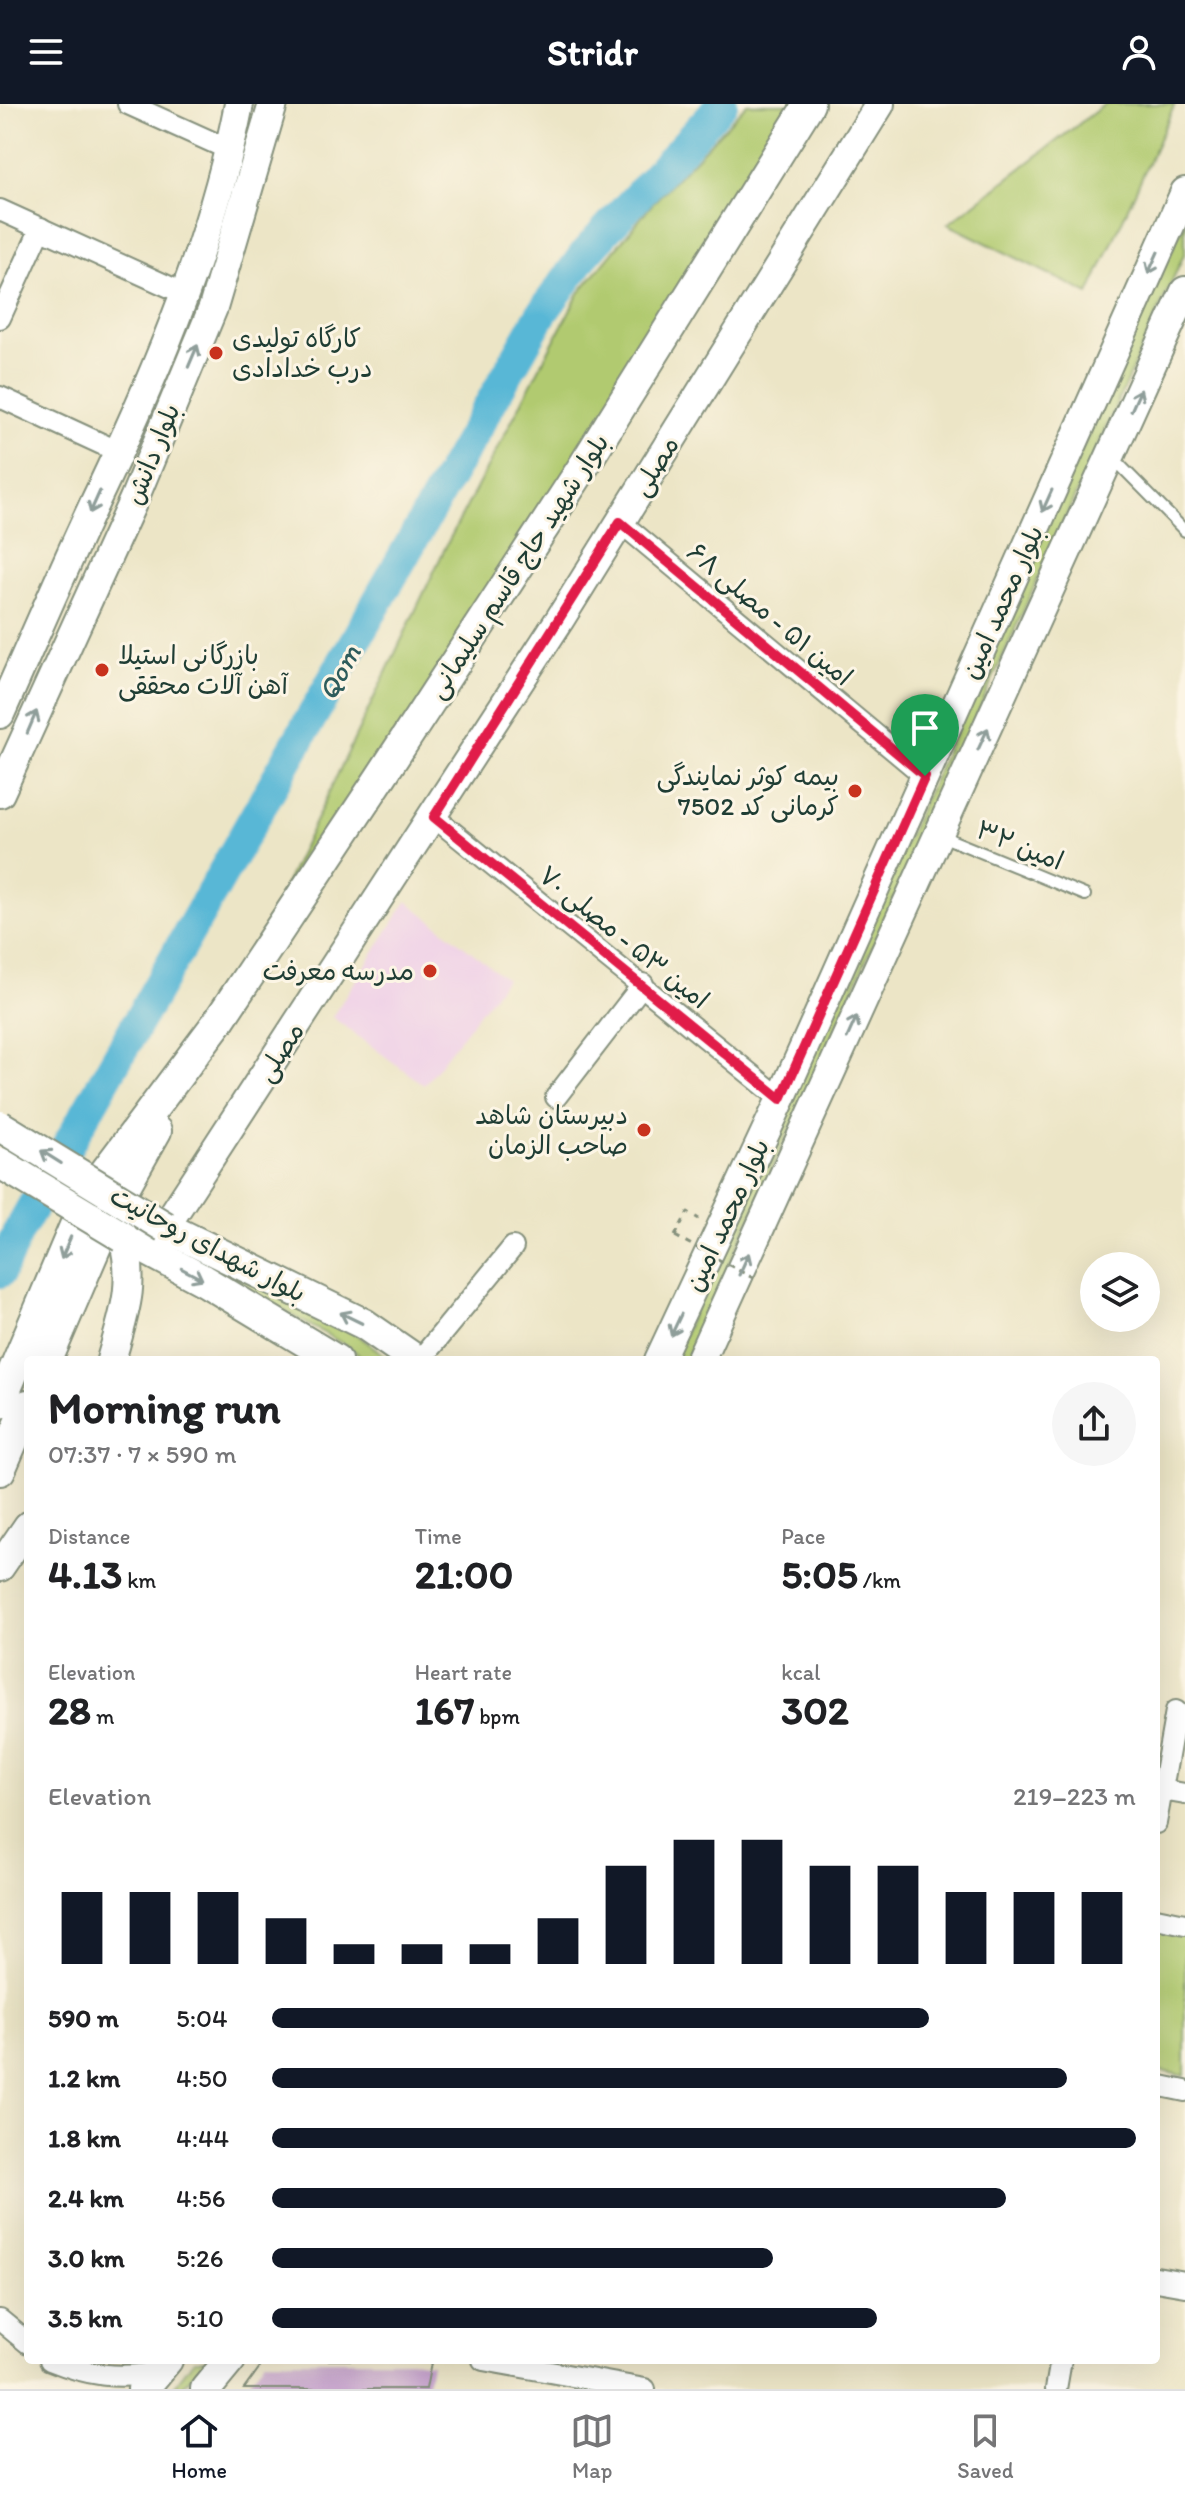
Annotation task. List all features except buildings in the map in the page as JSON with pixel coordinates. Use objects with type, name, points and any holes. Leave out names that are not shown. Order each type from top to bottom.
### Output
[{"type":"main road","name":"بلوار دانش","points":[[0,714],[119,452],[185,294],[230,150],[239,104]]},
{"type":"main road","name":"بلوار دانش","points":[[0,793],[134,499],[213,308],[273,104]]},
{"type":"main road","name":"بلوار شهید حاج قاسم سلیمانی","points":[[0,1403],[88,1195],[218,1022],[581,470],[809,104]]},
{"type":"main road","name":"مصلی","points":[[165,1227],[434,817],[880,104]]},
{"type":"main road","name":"بلوار محمد امین","points":[[661,1356],[781,1099],[1185,192]]},
{"type":"main road","name":"بلوار محمد امین","points":[[702,1356],[1112,457],[1179,318],[1185,291]]},
{"type":"main road","name":"بلوار شهید حاج قاسم سلیمانی","points":[[49,1356],[111,1211],[218,1022]]},
{"type":"main road","name":"بلوار شهدای روحانیت","points":[[0,1126],[165,1227],[364,1324],[412,1356]]},
{"type":"main road","name":"بلوار شهدای روحانیت","points":[[0,1163],[329,1356]]},
{"type":"main road","points":[[112,1356],[131,1287],[130,1262],[123,1237]]},
{"type":"main road","points":[[0,1470],[24,1414]]},
{"type":"main road","points":[[0,1567],[24,1532]]},
{"type":"main road","points":[[206,2389],[227,2364]]},
{"type":"street","points":[[128,104],[230,150]]},
{"type":"street","points":[[0,210],[185,294]]},
{"type":"street","points":[[0,318],[41,228]]},
{"type":"street","points":[[0,397],[119,452]]},
{"type":"street","name":"امین ۵۱ - مصلی ۶۸","points":[[620,522],[925,776]]},
{"type":"street","name":"امین ۵۳ - مصلی ۷۰","points":[[434,817],[781,1099]]},
{"type":"street","points":[[556,1097],[643,984]]},
{"type":"street","points":[[421,1356],[513,1247]]},
{"type":"street","points":[[1160,1801],[1176,1711]]},
{"type":"street","points":[[1162,1790],[1185,1794]]},
{"type":"street","points":[[1160,1919],[1185,1924]]},
{"type":"street","points":[[1160,2086],[1185,2091]]},
{"type":"street","points":[[1160,2280],[1185,2284]]},
{"type":"street","points":[[0,2320],[24,2340]]},
{"type":"street","points":[[63,2364],[103,2376],[128,2378],[155,2374]]},
{"type":"street","points":[[505,2364],[645,2389]]},
{"type":"street","points":[[1056,2389],[1060,2364]]},
{"type":"lane","points":[[1112,457],[1185,531]]},
{"type":"lane","name":"امین ۳۲","points":[[939,835],[1085,895]]},
{"type":"path","points":[[688,1212],[675,1236],[753,1278]]},
{"type":"shaded area","points":[[407,901],[506,979],[424,1085],[332,1017]]},
{"type":"green space","points":[[747,104],[802,104],[299,892],[285,885],[447,544],[579,293],[653,203]]},
{"type":"green space","points":[[1105,104],[1175,104],[1089,294],[948,224]]},
{"type":"green space","points":[[1185,221],[1185,252],[688,1356],[674,1356]]},
{"type":"green space","points":[[191,1251],[356,1334],[386,1356],[361,1356],[215,1272]]},
{"type":"green space","points":[[1160,1930],[1185,1934],[1185,2076],[1160,2071]]},
{"type":"green space","points":[[191,2364],[202,2364],[180,2389],[172,2389]]},
{"type":"waterway","name":"Qom","points":[[0,1272],[18,1232],[542,313],[587,251],[722,104]]},
{"type":"place","name":"کارگاه تولیدی درب خدادادی","points":[[216,353]]},
{"type":"place","name":"بازرگانی استیلا آهن آلات محققی","points":[[102,670]]},
{"type":"place","name":"بیمه کوثر نمایندگی کرمانی کد 7502","points":[[855,791]]},
{"type":"place","name":"مدرسه معرفت","points":[[430,971]]},
{"type":"place","name":"دبیرستان شاهد صاحب الزمان","points":[[644,1130]]},
{"type":"route","points":[[620,522],[925,776],[781,1099],[434,817],[620,522]]}]
